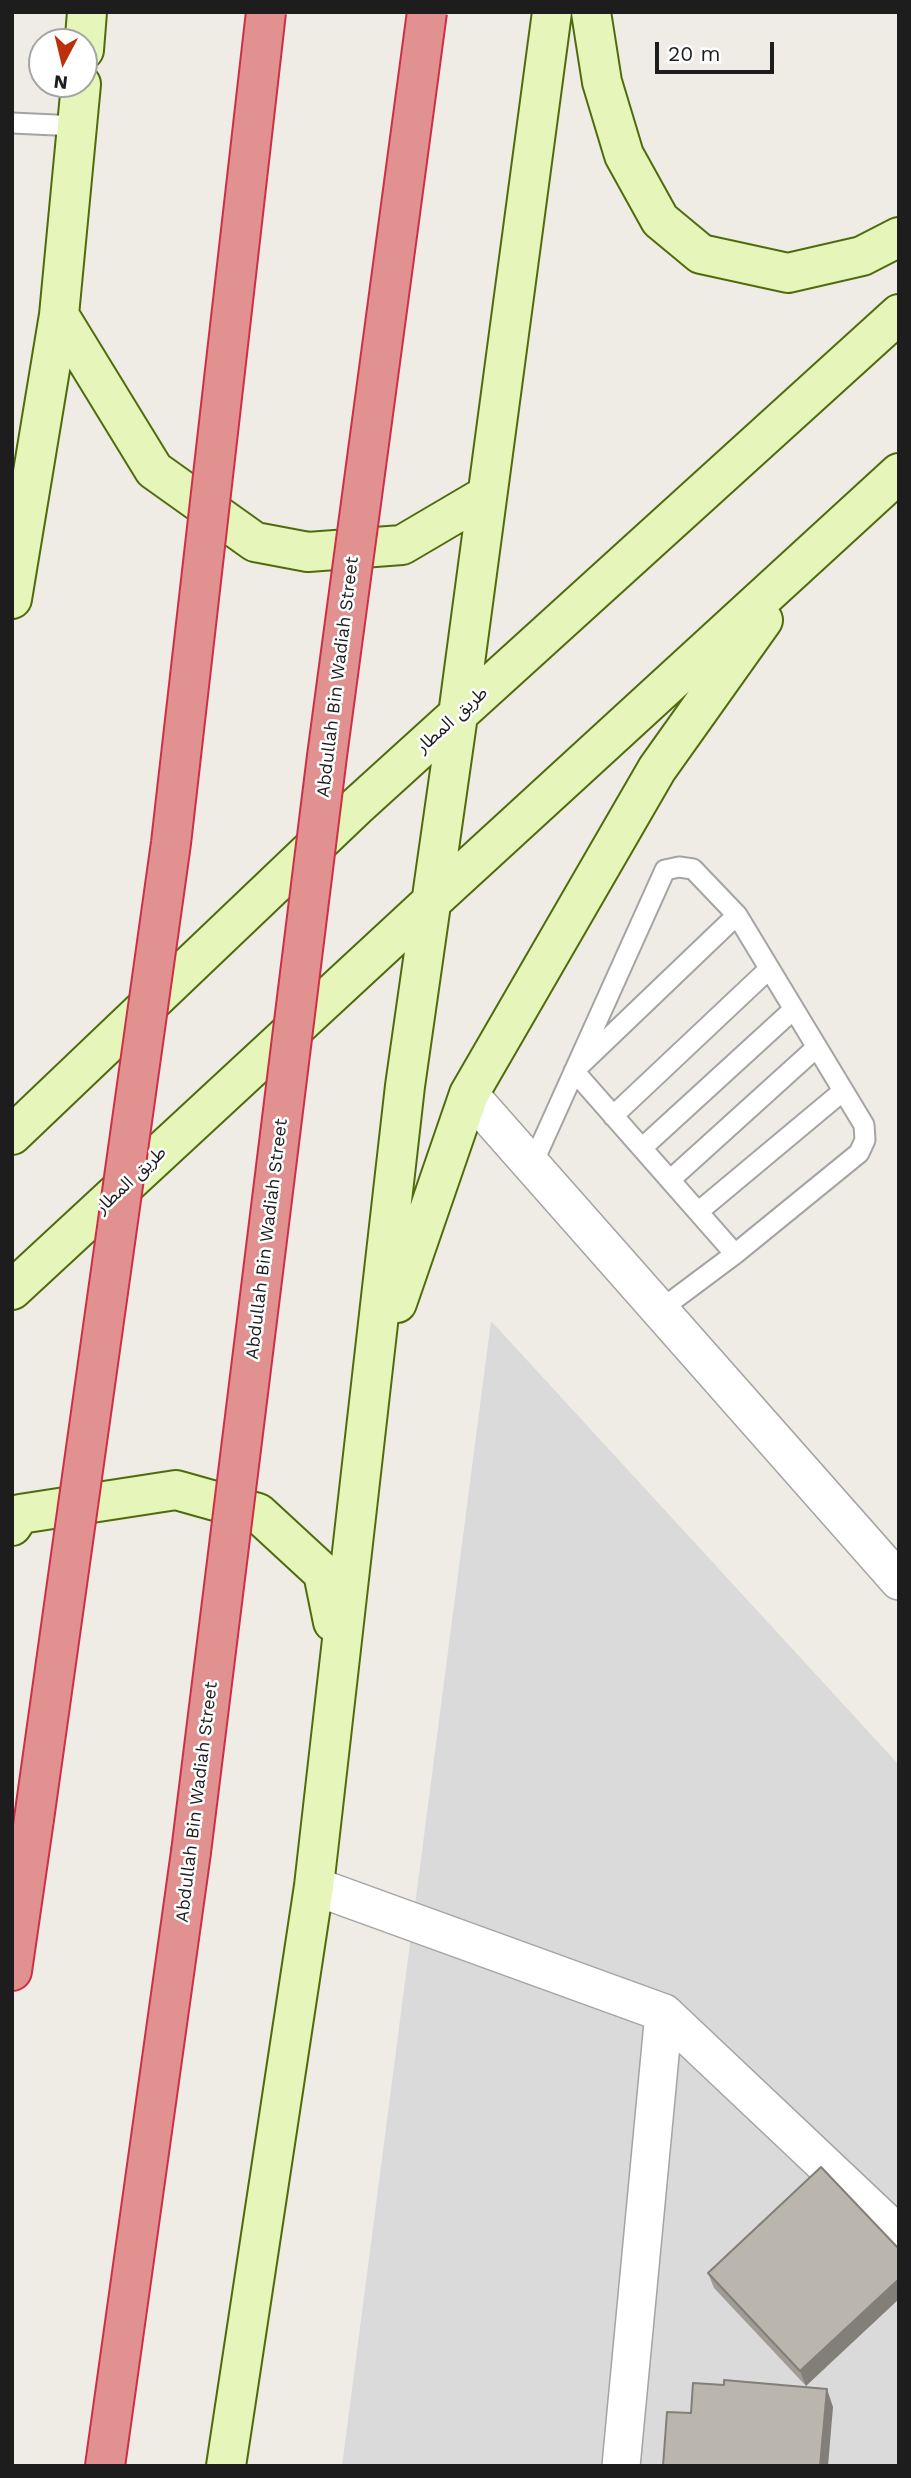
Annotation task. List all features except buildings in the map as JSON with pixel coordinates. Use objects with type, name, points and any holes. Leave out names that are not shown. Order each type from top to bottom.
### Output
[{"type":"highway","points":[[12,1971],[171,843],[266,12]]},
{"type":"highway","name":"Abdullah Bin Wadiah Street","points":[[105,2466],[191,1852],[327,756],[427,12]]},
{"type":"main road","points":[[226,2466],[314,1886],[405,1086],[458,715],[552,12]]},
{"type":"main road","points":[[591,12],[602,82],[624,155],[660,220],[701,254],[788,272],[862,256],[899,237]]},
{"type":"main road","points":[[12,599],[59,315],[80,98]]},
{"type":"main road","name":"طريق المطار","points":[[12,1135],[356,807],[899,314]]},
{"type":"main road","points":[[59,315],[154,470],[255,542],[308,552],[402,545],[487,495]]},
{"type":"main road","name":"طريق المطار","points":[[12,1290],[899,474]]},
{"type":"main road","points":[[374,1371],[469,1094],[657,769],[808,556]]},
{"type":"main road","points":[[12,1526],[20,1514],[176,1490],[257,1513],[323,1573],[339,1655]]},
{"type":"street","points":[[469,1094],[899,1580]]},
{"type":"street","points":[[314,1886],[664,2013],[899,2235]]},
{"type":"street","points":[[621,2466],[664,2013]]},
{"type":"lane","points":[[12,123],[77,126]]},
{"type":"lane","points":[[532,1165],[665,870],[678,867],[693,869],[737,915],[864,1125],[865,1140],[859,1153],[735,1254],[660,1310]]},
{"type":"lane","points":[[574,1071],[737,915]]},
{"type":"lane","points":[[613,1116],[769,969]]},
{"type":"lane","points":[[642,1148],[794,1009]]},
{"type":"lane","points":[[670,1180],[817,1048]]},
{"type":"lane","points":[[574,1071],[735,1254]]},
{"type":"lane","points":[[698,1212],[843,1091]]},
{"type":"shaded area","points":[[491,1321],[899,1765],[899,2466],[342,2466]]}]
